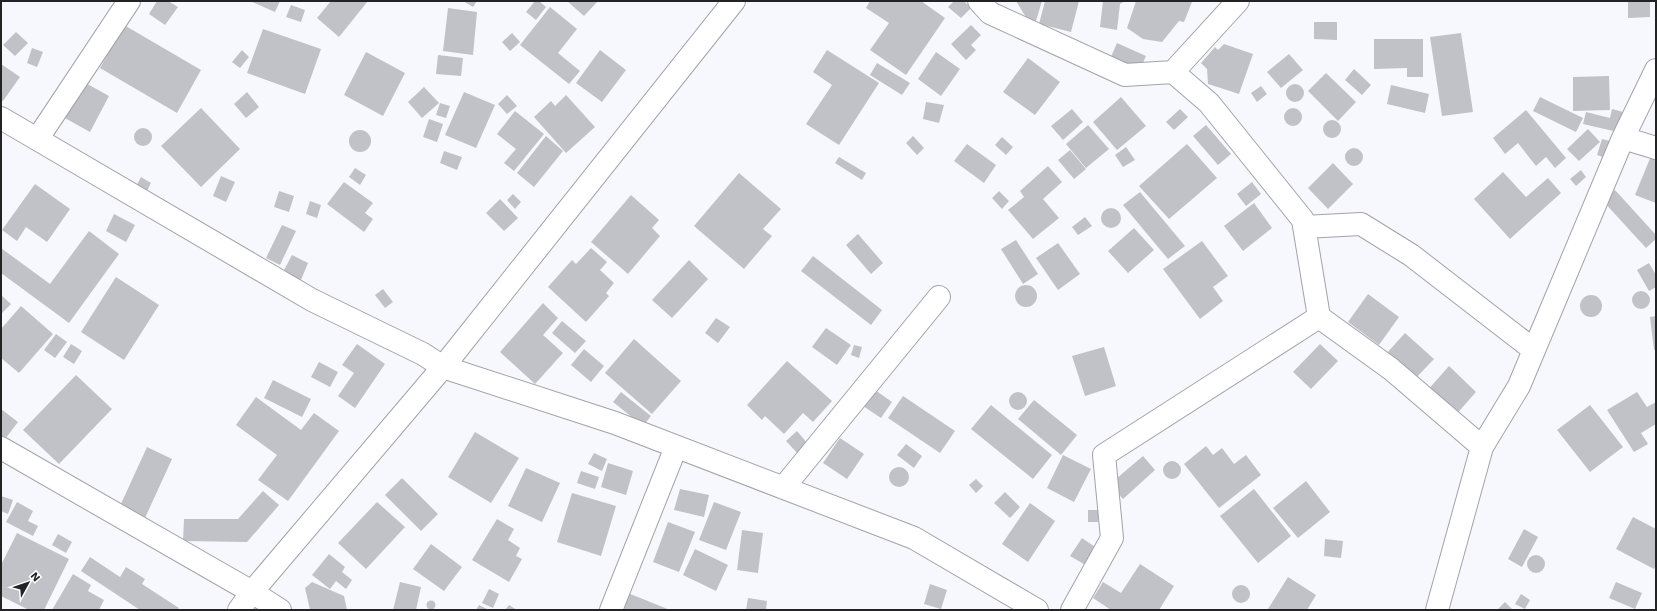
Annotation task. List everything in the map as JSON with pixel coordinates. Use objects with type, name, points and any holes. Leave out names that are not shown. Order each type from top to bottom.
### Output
[{"type":"street","points":[[38,138],[129,1]]},
{"type":"street","points":[[239,610],[252,592],[443,367],[734,1]]},
{"type":"street","points":[[979,1],[990,13],[1126,74],[1173,72],[1209,103],[1303,220],[1319,316],[1391,369],[1482,447]]},
{"type":"street","points":[[1173,72],[1238,1]]},
{"type":"street","points":[[1436,610],[1482,447],[1519,386],[1623,138],[1656,70]]},
{"type":"street","points":[[1,118],[38,138],[312,300],[423,354],[443,367],[615,423],[914,538],[1037,610]]},
{"type":"street","points":[[1623,138],[1656,148]]},
{"type":"street","points":[[1304,226],[1361,224],[1411,254],[1534,350]]},
{"type":"street","points":[[783,488],[939,297]]},
{"type":"street","points":[[1072,610],[1112,538],[1104,455],[1319,316]]},
{"type":"street","points":[[611,610],[676,447]]},
{"type":"street","points":[[1,448],[252,592],[280,610]]},
{"type":"street","points":[[252,592],[266,610]]},
{"type":"building","points":[[157,1],[168,1],[178,7],[165,25],[149,14]]},
{"type":"building","points":[[250,1],[280,1],[275,12]]},
{"type":"building","points":[[331,1],[368,1],[339,37],[317,18]]},
{"type":"building","points":[[463,1],[477,1],[473,7]]},
{"type":"building","points":[[535,1],[539,1],[546,7],[536,20],[526,12]]},
{"type":"building","points":[[567,1],[598,1],[584,16]]},
{"type":"building","points":[[870,1],[921,1],[945,18],[906,75],[870,50],[889,23],[866,8]]},
{"type":"building","points":[[954,1],[964,1],[971,8],[961,18],[948,7]]},
{"type":"building","points":[[1016,1],[1042,1],[1036,21],[1027,19]]},
{"type":"building","points":[[1045,1],[1079,1],[1071,32],[1039,24]]},
{"type":"building","points":[[1103,1],[1125,1],[1120,4],[1117,30],[1100,27]]},
{"type":"building","points":[[1136,1],[1192,2],[1184,22],[1179,21],[1162,42],[1143,39],[1127,28]]},
{"type":"building","points":[[1628,1],[1650,1],[1650,17],[1628,18]]},
{"type":"building","points":[[291,5],[305,10],[301,22],[286,17]]},
{"type":"building","points":[[550,7],[577,29],[558,53],[580,71],[569,84],[520,45]]},
{"type":"building","points":[[448,8],[477,12],[473,55],[443,51]]},
{"type":"building","points":[[1314,22],[1337,22],[1337,40],[1314,39]]},
{"type":"building","points":[[124,25],[201,70],[177,113],[100,68]]},
{"type":"building","points":[[971,25],[981,35],[971,45],[976,50],[966,60],[951,44]]},
{"type":"building","points":[[263,29],[321,49],[305,94],[247,73]]},
{"type":"building","points":[[16,32],[28,43],[15,56],[3,45]]},
{"type":"building","points":[[512,33],[520,42],[510,51],[502,42]]},
{"type":"building","points":[[1461,33],[1473,112],[1442,116],[1430,37]]},
{"type":"building","points":[[1374,39],[1423,39],[1423,77],[1407,77],[1407,68],[1374,69]]},
{"type":"building","points":[[1117,43],[1146,56],[1139,72],[1110,59]]},
{"type":"building","points":[[1224,44],[1253,54],[1239,94],[1208,84],[1207,69],[1201,63],[1215,47],[1218,50]]},
{"type":"building","points":[[32,48],[43,52],[37,67],[27,63]]},
{"type":"building","points":[[242,50],[249,57],[240,68],[232,62]]},
{"type":"building","points":[[600,50],[626,70],[602,102],[576,83]]},
{"type":"building","points":[[827,50],[879,83],[839,145],[806,124],[832,85],[813,72]]},
{"type":"building","points":[[366,52],[405,73],[383,116],[344,95]]},
{"type":"building","points":[[936,52],[960,69],[941,96],[918,79]]},
{"type":"building","points":[[1289,54],[1303,70],[1281,88],[1267,72]]},
{"type":"building","points":[[438,55],[463,58],[461,76],[436,74]]},
{"type":"building","points":[[1028,58],[1060,82],[1035,115],[1003,92]]},
{"type":"building","points":[[877,63],[910,83],[902,95],[870,75]]},
{"type":"building","points":[[1,64],[20,77],[3,101],[1,100]]},
{"type":"building","points":[[1354,69],[1371,85],[1362,95],[1345,80]]},
{"type":"building","points":[[1326,73],[1356,102],[1338,121],[1308,91]]},
{"type":"building","points":[[1609,76],[1610,110],[1573,111],[1573,77]]},
{"type":"building","points":[[82,81],[109,96],[90,132],[63,117]]},
{"type":"building","points":[[1291,84],[1299,84],[1304,89],[1302,100],[1299,102],[1291,102],[1286,97],[1286,89]]},
{"type":"building","points":[[1391,85],[1429,94],[1425,113],[1387,104]]},
{"type":"building","points":[[1261,86],[1267,94],[1257,102],[1251,93]]},
{"type":"building","points":[[424,87],[439,103],[422,118],[408,102]]},
{"type":"building","points":[[247,92],[259,107],[246,118],[234,104]]},
{"type":"building","points":[[464,92],[495,105],[476,148],[445,135]]},
{"type":"building","points":[[507,95],[517,106],[507,114],[498,104]]},
{"type":"building","points":[[566,95],[595,127],[566,153],[534,117],[551,101],[555,106]]},
{"type":"building","points":[[1121,97],[1146,126],[1117,150],[1093,122]]},
{"type":"building","points":[[1540,97],[1583,118],[1576,132],[1533,111]]},
{"type":"building","points":[[926,102],[944,105],[939,123],[923,119]]},
{"type":"building","points":[[440,103],[450,106],[446,118],[436,115]]},
{"type":"building","points":[[201,108],[240,149],[201,187],[161,146]]},
{"type":"building","points":[[1289,108],[1297,108],[1302,113],[1300,124],[1297,126],[1289,126],[1284,121],[1284,113]]},
{"type":"building","points":[[1072,109],[1083,122],[1063,140],[1051,126]]},
{"type":"building","points":[[1180,109],[1188,117],[1174,130],[1166,122]]},
{"type":"building","points":[[1612,109],[1627,113],[1622,133],[1583,124],[1586,112],[1610,118]]},
{"type":"building","points":[[1526,110],[1566,158],[1555,168],[1546,157],[1536,166],[1518,143],[1505,154],[1493,138]]},
{"type":"building","points":[[515,111],[544,134],[514,171],[504,163],[516,149],[497,134]]},
{"type":"building","points":[[429,119],[443,124],[437,142],[423,137]]},
{"type":"building","points":[[1328,120],[1336,120],[1341,125],[1339,136],[1336,138],[1328,138],[1323,133],[1323,125]]},
{"type":"building","points":[[1088,125],[1109,149],[1086,168],[1066,144]]},
{"type":"building","points":[[1206,125],[1231,154],[1218,165],[1193,136]]},
{"type":"building","points":[[143,128],[149,131],[152,137],[149,143],[143,146],[137,143],[134,137],[137,131]]},
{"type":"building","points":[[1588,129],[1600,142],[1579,161],[1567,149]]},
{"type":"building","points":[[356,130],[364,130],[371,137],[371,145],[364,152],[356,152],[349,145],[349,137]]},
{"type":"building","points":[[546,136],[563,151],[534,187],[517,173]]},
{"type":"building","points":[[913,136],[924,148],[917,155],[906,143]]},
{"type":"building","points":[[1002,137],[1013,147],[1006,155],[995,145]]},
{"type":"building","points":[[1602,139],[1614,142],[1609,159],[1597,155]]},
{"type":"building","points":[[967,144],[996,165],[984,183],[954,161]]},
{"type":"building","points":[[1187,144],[1217,178],[1169,219],[1139,186]]},
{"type":"building","points":[[1126,147],[1135,160],[1123,167],[1115,155]]},
{"type":"building","points":[[1350,148],[1358,148],[1363,153],[1361,164],[1358,166],[1350,166],[1345,161],[1345,153]]},
{"type":"building","points":[[1070,150],[1086,169],[1074,179],[1058,160]]},
{"type":"building","points":[[444,151],[462,157],[457,170],[440,163]]},
{"type":"building","points":[[1651,156],[1656,158],[1656,203],[1635,195]]},
{"type":"building","points":[[839,157],[866,173],[862,180],[835,163]]},
{"type":"building","points":[[1333,163],[1353,184],[1328,209],[1308,188]]},
{"type":"building","points":[[1048,166],[1062,182],[1043,199],[1059,218],[1033,239],[1008,210],[1024,197],[1020,191]]},
{"type":"building","points":[[355,168],[366,175],[360,185],[349,177]]},
{"type":"building","points":[[1581,170],[1586,177],[1576,186],[1570,179]]},
{"type":"building","points":[[1503,172],[1526,197],[1548,178],[1561,193],[1510,239],[1474,199]]},
{"type":"building","points":[[739,173],[781,209],[763,229],[772,236],[744,269],[694,226]]},
{"type":"building","points":[[221,176],[235,182],[226,202],[213,196]]},
{"type":"building","points":[[141,177],[151,183],[146,193],[135,188]]},
{"type":"building","points":[[344,182],[373,203],[365,213],[373,219],[364,232],[327,204]]},
{"type":"building","points":[[1252,182],[1261,194],[1246,206],[1237,194]]},
{"type":"building","points":[[35,184],[70,209],[47,242],[26,227],[17,241],[2,230]]},
{"type":"building","points":[[1615,190],[1656,235],[1656,239],[1646,248],[1603,201]]},
{"type":"building","points":[[279,191],[294,196],[289,212],[274,207]]},
{"type":"building","points":[[999,191],[1009,201],[1002,209],[992,198]]},
{"type":"building","points":[[1140,192],[1185,246],[1168,259],[1123,205]]},
{"type":"building","points":[[513,194],[521,202],[515,209],[507,200]]},
{"type":"building","points":[[631,195],[659,220],[652,228],[660,236],[628,274],[591,242]]},
{"type":"building","points":[[500,199],[518,218],[504,231],[486,213]]},
{"type":"building","points":[[310,201],[321,205],[317,218],[306,214]]},
{"type":"building","points":[[1254,203],[1272,228],[1243,251],[1224,226]]},
{"type":"building","points":[[1111,208],[1118,211],[1121,218],[1118,225],[1111,228],[1104,225],[1101,218],[1104,211]]},
{"type":"building","points":[[114,214],[135,225],[126,242],[106,231]]},
{"type":"building","points":[[1085,217],[1092,226],[1078,235],[1072,227]]},
{"type":"building","points":[[282,225],[296,231],[280,265],[266,258]]},
{"type":"building","points":[[1134,228],[1154,250],[1128,273],[1108,251]]},
{"type":"building","points":[[89,231],[119,254],[69,323],[1,273],[1,248],[50,284]]},
{"type":"building","points":[[858,234],[883,263],[871,274],[846,245]]},
{"type":"building","points":[[1016,240],[1038,274],[1023,284],[1001,249]]},
{"type":"building","points":[[1202,241],[1228,276],[1213,287],[1223,301],[1200,319],[1163,269]]},
{"type":"building","points":[[1058,243],[1080,274],[1058,290],[1036,258]]},
{"type":"building","points":[[591,248],[607,262],[600,270],[614,283],[606,293],[609,296],[586,322],[548,287],[572,260],[576,264]]},
{"type":"building","points":[[292,255],[308,263],[301,280],[283,272]]},
{"type":"building","points":[[813,256],[882,310],[871,325],[801,271]]},
{"type":"building","points":[[689,260],[708,279],[672,318],[652,300]]},
{"type":"building","points":[[1649,263],[1656,275],[1656,287],[1649,291],[1637,270]]},
{"type":"building","points":[[116,277],[159,305],[124,360],[81,332]]},
{"type":"building","points":[[1026,285],[1030,286],[1036,292],[1036,300],[1030,306],[1026,307],[1022,306],[1016,300],[1015,296],[1016,292],[1022,286]]},
{"type":"building","points":[[383,289],[393,302],[385,308],[375,295]]},
{"type":"building","points":[[1637,291],[1645,291],[1650,296],[1648,307],[1645,309],[1637,309],[1632,304],[1632,296]]},
{"type":"building","points":[[1368,294],[1399,317],[1379,345],[1348,322]]},
{"type":"building","points":[[1,295],[11,304],[1,314]]},
{"type":"building","points":[[1591,295],[1599,298],[1602,306],[1599,314],[1591,317],[1583,314],[1580,306],[1583,298]]},
{"type":"building","points":[[543,303],[558,318],[543,335],[563,353],[535,384],[500,352]]},
{"type":"building","points":[[21,306],[53,334],[19,373],[1,358],[1,329]]},
{"type":"building","points":[[1656,316],[1656,350],[1654,350],[1650,317]]},
{"type":"building","points":[[716,318],[730,327],[718,343],[705,333]]},
{"type":"building","points":[[562,321],[586,341],[575,353],[552,333]]},
{"type":"building","points":[[826,328],[851,345],[837,365],[812,347]]},
{"type":"building","points":[[1405,333],[1434,359],[1414,380],[1386,354]]},
{"type":"building","points":[[56,334],[67,342],[55,358],[44,350]]},
{"type":"building","points":[[634,339],[681,381],[652,414],[605,373]]},
{"type":"building","points":[[71,344],[82,351],[74,364],[63,357]]},
{"type":"building","points":[[357,344],[385,364],[355,408],[338,396],[354,373],[342,365]]},
{"type":"building","points":[[1320,344],[1338,361],[1311,389],[1293,372]]},
{"type":"building","points":[[854,345],[862,347],[859,358],[851,355]]},
{"type":"building","points":[[1104,347],[1116,386],[1085,396],[1072,356]]},
{"type":"building","points":[[584,349],[604,366],[591,382],[571,365]]},
{"type":"building","points":[[787,361],[832,401],[813,422],[803,413],[784,434],[765,416],[762,420],[747,405]]},
{"type":"building","points":[[319,362],[338,372],[330,387],[311,377]]},
{"type":"building","points":[[1449,366],[1476,392],[1454,417],[1426,392]]},
{"type":"building","points":[[76,375],[112,409],[59,464],[23,430]]},
{"type":"building","points":[[273,380],[311,399],[302,417],[264,398]]},
{"type":"building","points":[[875,390],[892,402],[881,418],[863,406]]},
{"type":"building","points":[[621,392],[651,416],[643,426],[613,402]]},
{"type":"building","points":[[1014,392],[1022,392],[1027,397],[1025,408],[1022,410],[1014,410],[1009,405],[1009,397]]},
{"type":"building","points":[[1637,392],[1647,407],[1656,402],[1656,424],[1641,433],[1648,444],[1634,452],[1607,410]]},
{"type":"building","points":[[903,396],[955,431],[940,453],[888,418]]},
{"type":"building","points":[[256,397],[301,430],[314,413],[339,431],[288,501],[258,480],[277,455],[236,425]]},
{"type":"building","points":[[1034,400],[1077,435],[1061,455],[1018,419]]},
{"type":"building","points":[[991,405],[1052,455],[1033,479],[971,429]]},
{"type":"building","points":[[1590,405],[1623,447],[1590,472],[1557,430]]},
{"type":"building","points":[[1,409],[18,422],[2,443],[1,442]]},
{"type":"building","points":[[797,431],[808,444],[798,454],[786,441]]},
{"type":"building","points":[[475,432],[519,458],[491,503],[448,477]]},
{"type":"building","points":[[840,438],[864,454],[847,479],[823,463]]},
{"type":"building","points":[[906,444],[922,456],[914,468],[897,455]]},
{"type":"building","points":[[1206,446],[1213,455],[1222,448],[1234,464],[1246,455],[1261,475],[1219,508],[1184,464]]},
{"type":"building","points":[[147,447],[172,459],[145,518],[120,506]]},
{"type":"building","points":[[594,453],[607,459],[602,471],[588,464]]},
{"type":"building","points":[[1063,455],[1091,469],[1074,502],[1047,488]]},
{"type":"building","points":[[1143,456],[1155,470],[1123,499],[1110,484]]},
{"type":"building","points":[[1168,461],[1176,461],[1181,466],[1179,477],[1176,479],[1168,479],[1163,474],[1163,466]]},
{"type":"building","points":[[608,463],[633,471],[626,495],[601,487]]},
{"type":"building","points":[[899,467],[906,470],[909,477],[906,484],[899,487],[892,484],[889,477],[892,470]]},
{"type":"building","points":[[526,468],[560,483],[542,522],[508,506]]},
{"type":"building","points":[[581,471],[599,477],[595,489],[577,483]]},
{"type":"building","points":[[402,478],[438,514],[421,531],[385,495]]},
{"type":"building","points":[[976,479],[983,486],[976,493],[969,485]]},
{"type":"building","points":[[1306,481],[1330,512],[1298,538],[1273,508]]},
{"type":"building","points":[[680,489],[709,495],[704,517],[674,510]]},
{"type":"building","points":[[1254,489],[1291,536],[1258,563],[1220,516]]},
{"type":"building","points":[[263,491],[279,505],[247,542],[183,541],[184,519],[238,519]]},
{"type":"building","points":[[1005,492],[1020,507],[1010,518],[994,503]]},
{"type":"building","points":[[572,493],[616,506],[601,556],[557,542]]},
{"type":"building","points":[[1,496],[13,500],[8,514],[1,511]]},
{"type":"building","points":[[17,502],[33,511],[28,521],[38,526],[33,536],[6,522]]},
{"type":"building","points":[[377,502],[405,527],[366,569],[338,543]]},
{"type":"building","points":[[714,502],[741,512],[726,550],[699,540]]},
{"type":"building","points":[[1030,503],[1055,521],[1028,562],[1002,544]]},
{"type":"building","points":[[1088,510],[1098,510],[1098,522],[1088,522]]},
{"type":"building","points":[[1633,517],[1656,529],[1656,565],[1654,569],[1616,549]]},
{"type":"building","points":[[497,519],[514,529],[508,540],[520,548],[516,556],[522,559],[509,582],[472,560]]},
{"type":"building","points":[[668,522],[695,532],[679,572],[653,562]]},
{"type":"building","points":[[1524,529],[1538,537],[1522,567],[1508,559]]},
{"type":"building","points":[[742,530],[763,533],[758,573],[737,570]]},
{"type":"building","points":[[17,533],[69,559],[44,610],[29,610],[1,596],[1,565]]},
{"type":"building","points":[[58,534],[72,542],[66,553],[52,545]]},
{"type":"building","points":[[1082,538],[1098,549],[1087,566],[1070,556]]},
{"type":"building","points":[[1325,539],[1343,541],[1341,558],[1324,556]]},
{"type":"building","points":[[431,544],[462,567],[444,591],[413,569]]},
{"type":"building","points":[[695,549],[728,565],[716,591],[683,575]]},
{"type":"building","points":[[329,554],[345,567],[342,572],[352,580],[346,589],[336,581],[330,589],[312,575]]},
{"type":"building","points":[[1532,555],[1540,555],[1545,560],[1543,571],[1540,573],[1532,573],[1527,568],[1527,560]]},
{"type":"building","points":[[90,557],[120,577],[126,567],[145,579],[142,584],[179,608],[177,610],[140,610],[81,571]]},
{"type":"building","points":[[1140,564],[1174,586],[1159,610],[1111,610],[1093,598],[1103,582],[1121,593]]},
{"type":"building","points":[[73,574],[91,585],[88,591],[104,600],[99,610],[52,610]]},
{"type":"building","points":[[1288,577],[1316,595],[1307,610],[1268,609]]},
{"type":"building","points":[[312,582],[344,596],[347,610],[310,610],[305,588]]},
{"type":"building","points":[[400,582],[421,587],[416,610],[393,610]]},
{"type":"building","points":[[1616,582],[1642,593],[1635,609],[1609,598]]},
{"type":"building","points":[[930,584],[947,590],[941,609],[924,604]]},
{"type":"building","points":[[1237,585],[1245,585],[1250,590],[1248,601],[1245,603],[1237,603],[1232,598],[1232,590]]},
{"type":"building","points":[[489,589],[499,594],[493,608],[482,603]]},
{"type":"building","points":[[628,593],[670,610],[622,610]]},
{"type":"building","points":[[1521,594],[1530,600],[1525,609],[1515,604]]},
{"type":"building","points":[[748,598],[767,601],[766,610],[746,610]]},
{"type":"building","points":[[431,600],[436,605],[431,610],[426,605]]},
{"type":"building","points":[[1505,602],[1513,610],[1497,610]]},
{"type":"building","points":[[479,605],[489,610],[476,610]]},
{"type":"building","points":[[509,605],[517,610],[505,610]]}]
